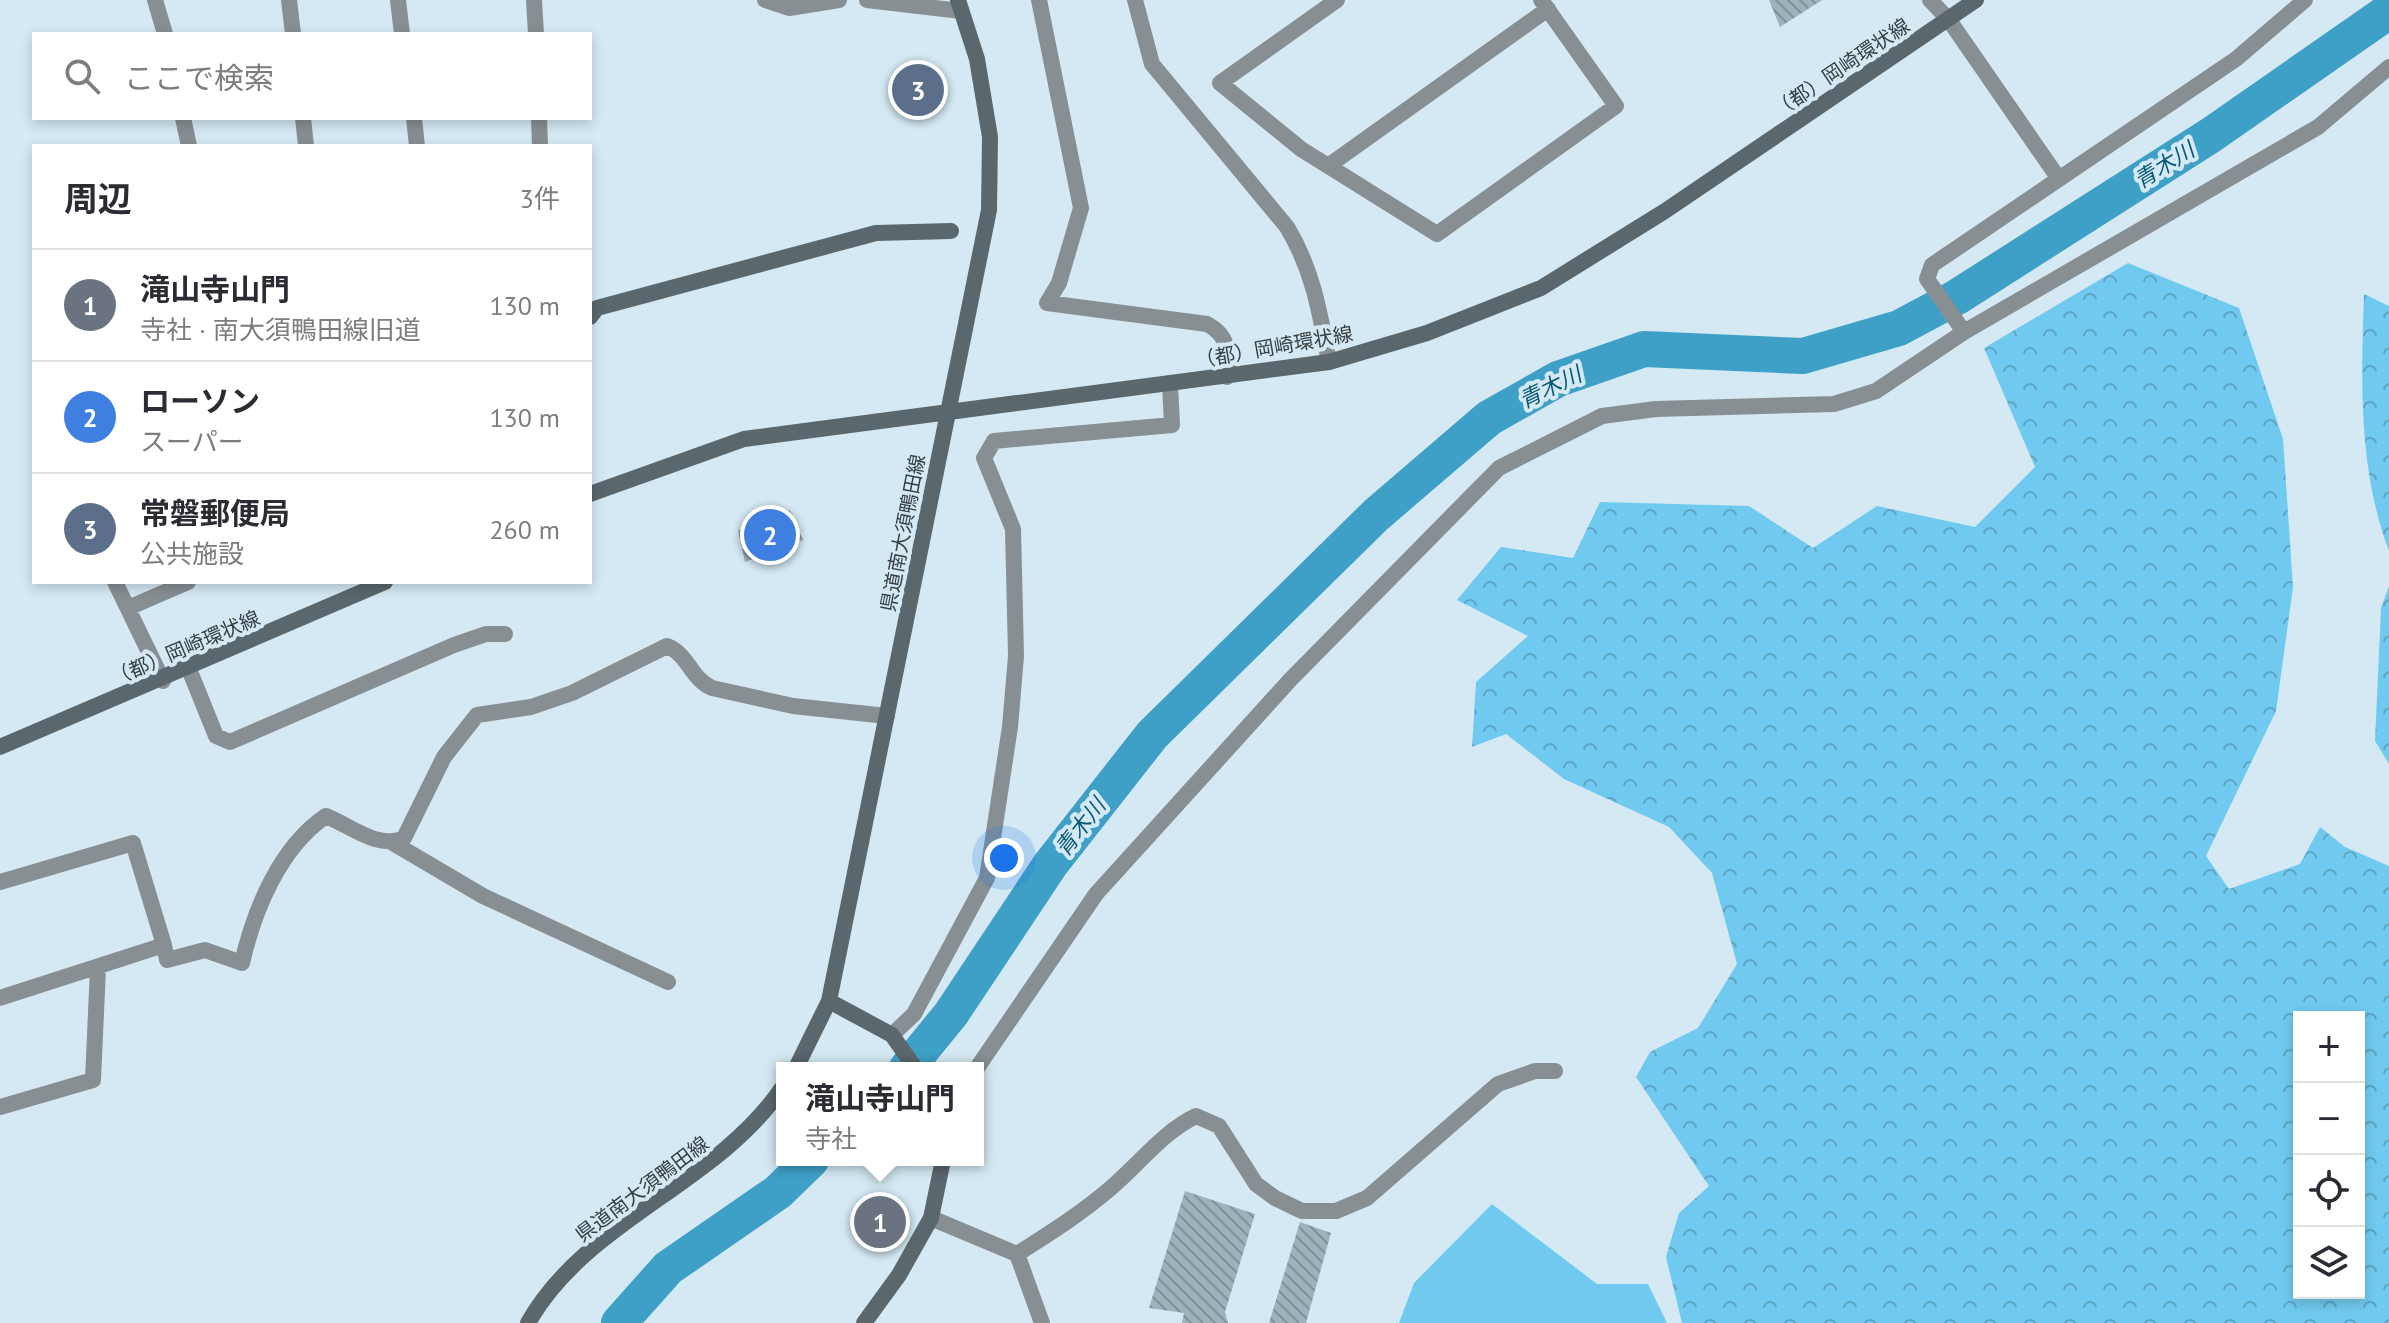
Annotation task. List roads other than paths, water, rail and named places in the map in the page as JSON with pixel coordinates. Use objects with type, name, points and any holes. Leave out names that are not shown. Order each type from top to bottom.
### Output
[{"type":"street","points":[[155,0],[164,32]]},
{"type":"street","points":[[289,0],[293,32]]},
{"type":"street","points":[[398,0],[402,32]]},
{"type":"street","points":[[534,0],[536,32]]},
{"type":"street","points":[[765,0],[789,8],[839,0]]},
{"type":"street","points":[[867,0],[960,6]]},
{"type":"street","points":[[1039,0],[1081,208],[1059,283],[1047,303],[1207,324],[1219,331],[1226,341],[1227,377]]},
{"type":"street","points":[[1135,0],[1152,64],[1287,227],[1302,252],[1315,285],[1329,362]]},
{"type":"street","points":[[1328,166],[1544,4],[1616,106],[1437,234],[1328,166],[1301,149],[1220,83],[1337,0]]},
{"type":"street","points":[[1930,0],[1949,20],[2059,179]]},
{"type":"street","name":"（都）岡崎環状線","points":[[592,493],[744,439],[1329,362],[1427,333],[1541,288],[1665,211],[1976,0]]},
{"type":"street","points":[[1962,327],[1927,279],[1932,265],[2236,59],[2305,0]]},
{"type":"street","name":"県道南大須鴨田線","points":[[799,1062],[829,1001],[989,210],[990,137],[977,59],[960,6]]},
{"type":"street","points":[[981,1062],[1096,894],[1290,680],[1499,468],[1602,416],[1656,409],[1834,404],[1876,391],[1962,327],[2318,127],[2389,67]]},
{"type":"street","points":[[183,120],[189,144]]},
{"type":"street","points":[[303,120],[306,144]]},
{"type":"street","points":[[414,120],[417,144]]},
{"type":"street","points":[[539,120],[540,144]]},
{"type":"street","points":[[592,307],[876,233],[951,231]]},
{"type":"street","points":[[895,1041],[914,1014],[987,878],[1010,727],[1016,656],[1013,529],[984,458],[994,441],[1172,425],[1170,383]]},
{"type":"street","points":[[116,584],[163,681]]},
{"type":"street","points":[[128,608],[183,584]]},
{"type":"street","name":"（都）岡崎環状線","points":[[1,744],[163,681],[380,584]]},
{"type":"street","points":[[189,669],[216,736],[230,742],[454,645],[486,634],[505,634]]},
{"type":"street","points":[[393,843],[404,838],[444,757],[477,715],[531,707],[572,693],[667,646],[685,658],[699,682],[712,688],[793,706],[887,716]]},
{"type":"street","points":[[0,882],[133,843],[167,960],[205,950],[242,963],[263,898],[295,844],[326,816],[377,841],[393,843],[483,896],[668,982]]},
{"type":"street","points":[[0,998],[164,945]]},
{"type":"street","points":[[0,1107],[93,1080],[98,968]]},
{"type":"street","points":[[829,1001],[895,1041],[911,1062]]},
{"type":"street","points":[[1017,1254],[1071,1220],[1114,1186],[1177,1125],[1196,1116],[1219,1126],[1256,1184],[1275,1198],[1302,1211],[1336,1211],[1367,1198],[1498,1084],[1535,1071],[1555,1071]]},
{"type":"street","name":"県道南大須鴨田線","points":[[528,1323],[578,1262],[724,1153],[776,1095]]},
{"type":"street","points":[[864,1323],[899,1275],[931,1218],[942,1166]]},
{"type":"street","points":[[931,1218],[1017,1254],[1042,1323]]},
{"type":"waterway","name":"青木川","points":[[912,1062],[951,1014],[1050,865],[1152,735],[1376,515],[1489,418],[1558,379],[1644,349],[1803,356],[1899,328],[1957,297],[2211,135],[2389,11]]},
{"type":"waterway","name":"青木川","points":[[619,1323],[668,1268],[778,1192],[805,1166]]},
{"type":"place","name":"常磐郵便局","points":[[918,90]]},
{"type":"place","name":"ローソン","points":[[770,535]]},
{"type":"place","name":"滝山寺山門","points":[[880,1222]]}]
